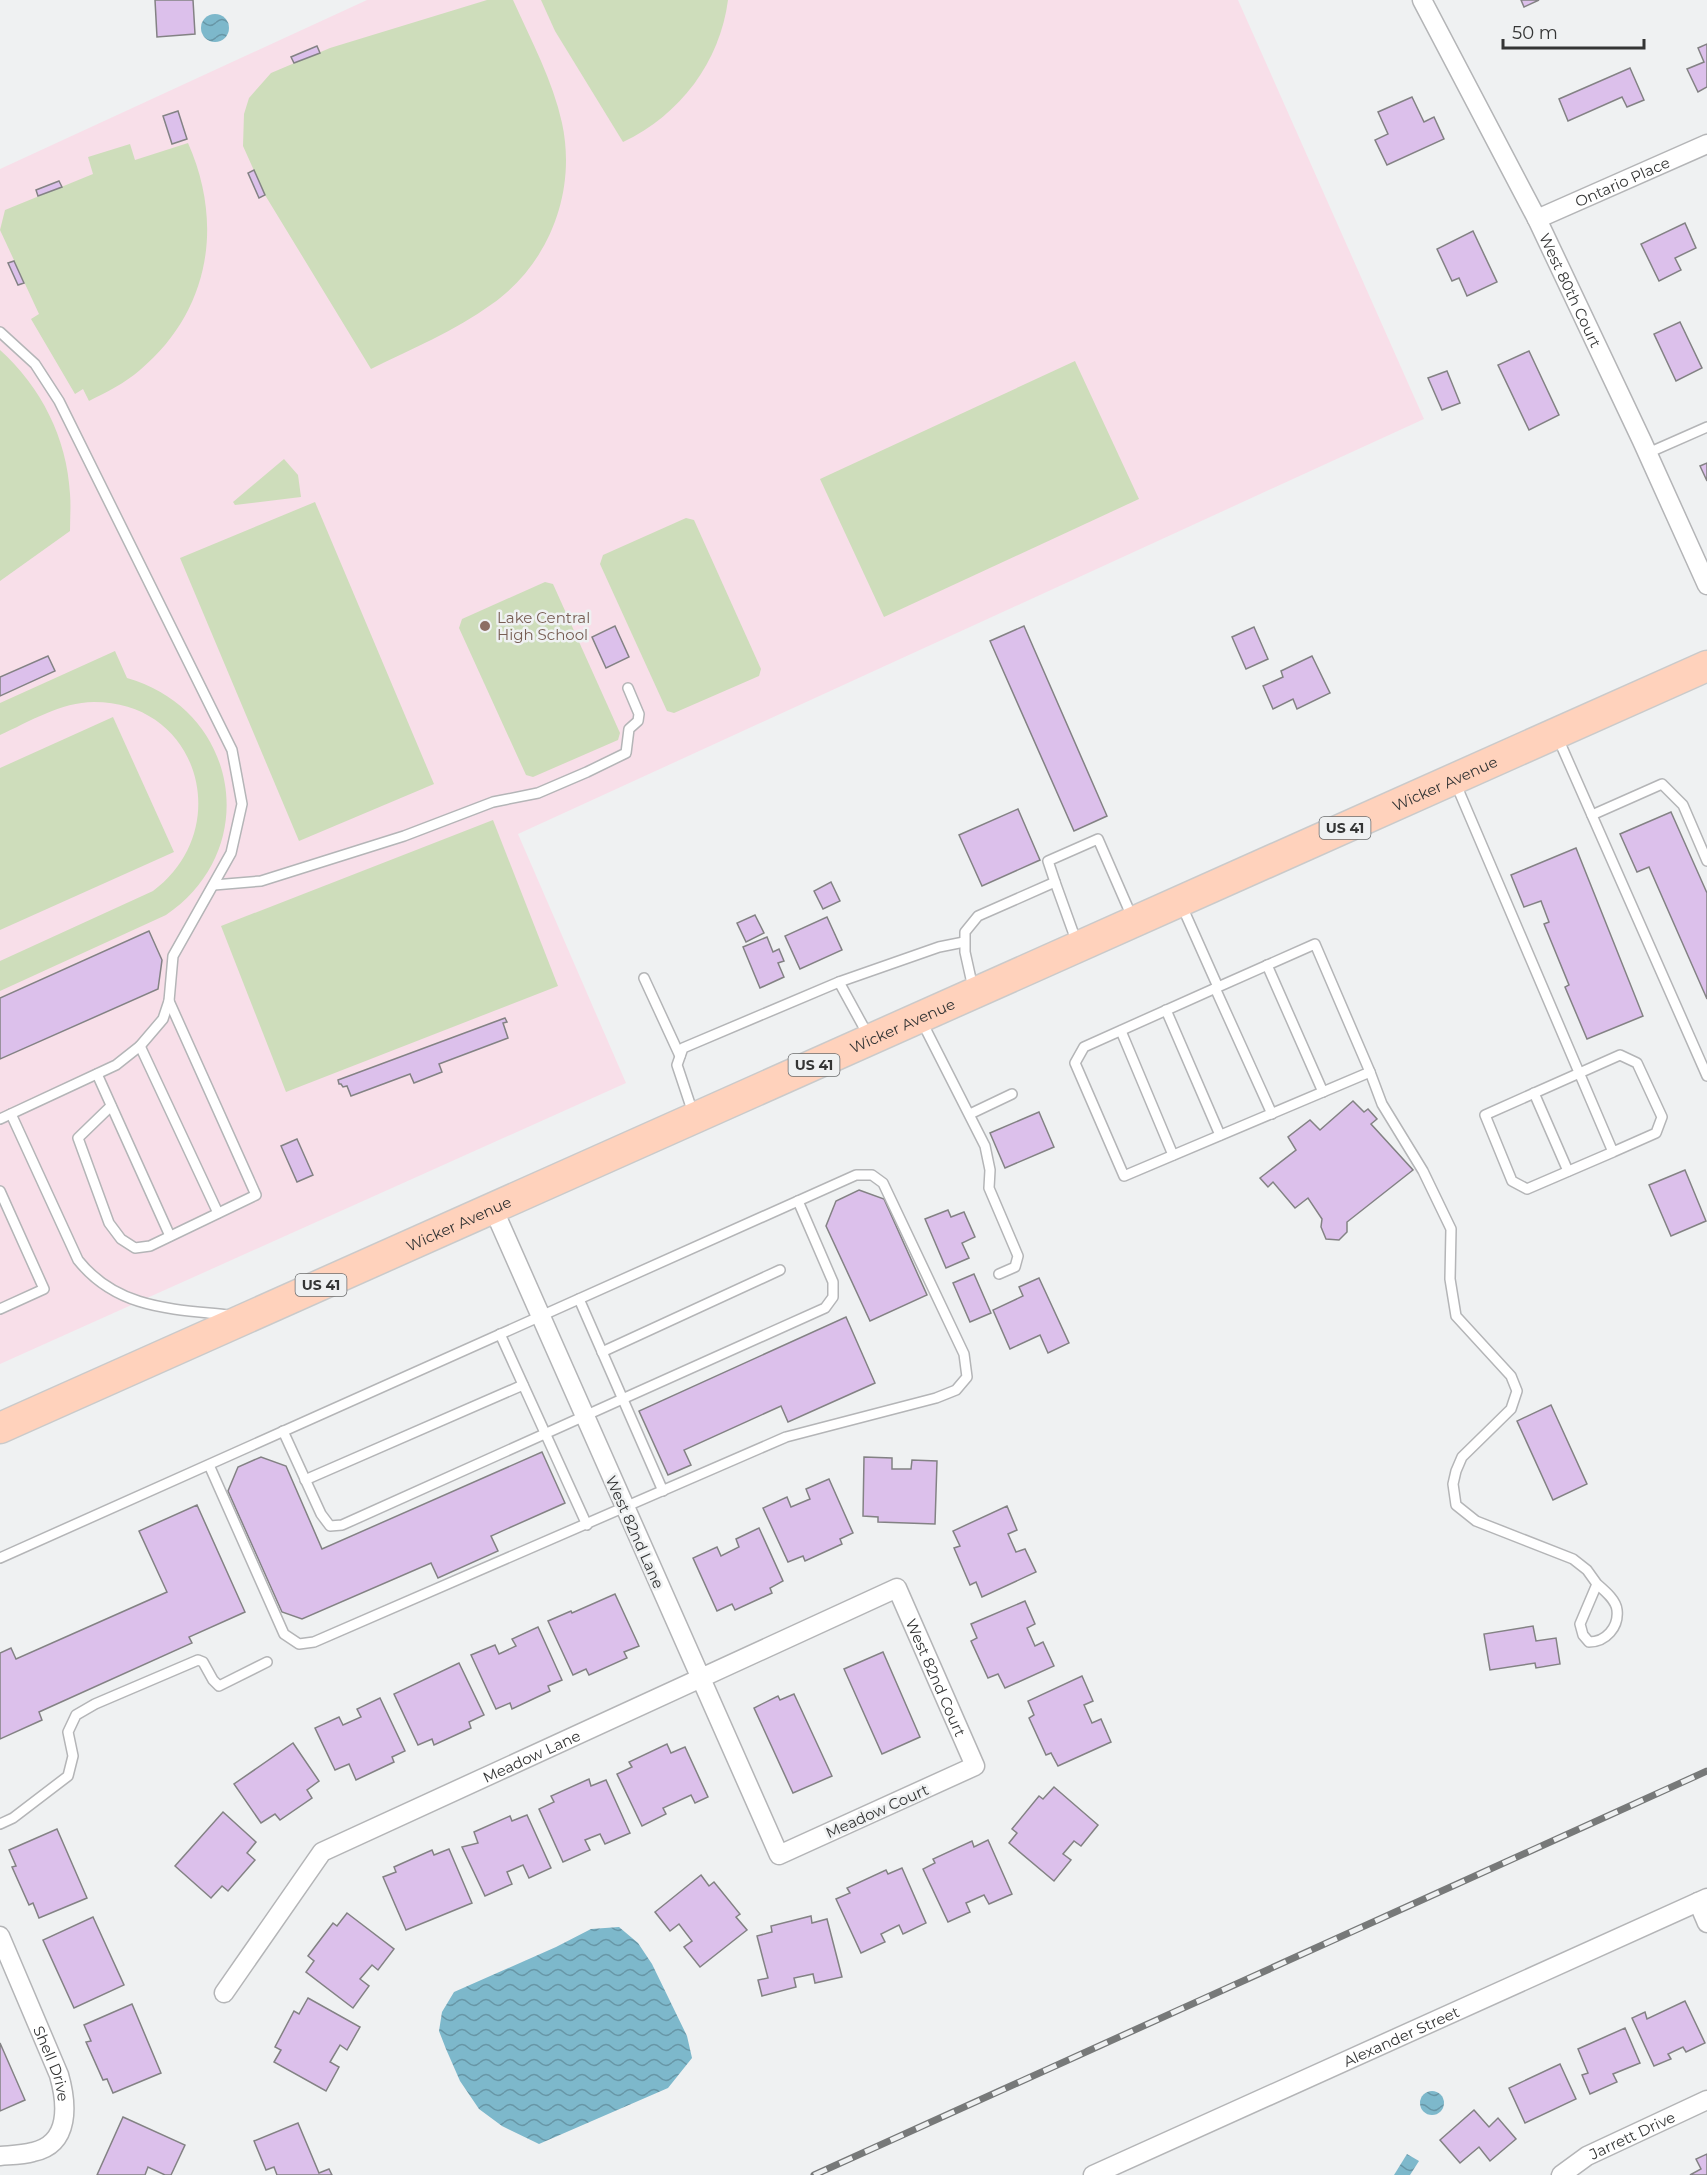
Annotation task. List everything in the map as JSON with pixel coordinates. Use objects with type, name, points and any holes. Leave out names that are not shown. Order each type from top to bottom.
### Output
[{"type":"highway","name":"Wicker Avenue","points":[[0,1428],[1707,666]]},
{"type":"street","name":"West 80th Court","points":[[1422,0],[1537,219],[1705,575]]},
{"type":"street","name":"Ontario Place","points":[[1537,219],[1707,144]]},
{"type":"street","name":"West 82nd Lane","points":[[493,1208],[779,1855]]},
{"type":"street","name":"Meadow Lane","points":[[224,1993],[322,1852],[897,1588]]},
{"type":"street","name":"West 82nd Court","points":[[897,1588],[975,1766]]},
{"type":"street","name":"Meadow Court","points":[[779,1855],[975,1766]]},
{"type":"street","points":[[1702,1900],[1707,1923]]},
{"type":"street","name":"Alexander Street","points":[[1093,2175],[1702,1900]]},
{"type":"street","name":"Shell Drive","points":[[0,1936],[59,2074],[66,2099],[62,2129],[51,2143],[35,2152],[0,2156]]},
{"type":"street","name":"Jarrett Drive","points":[[1561,2175],[1587,2156],[1707,2100]]},
{"type":"lane","points":[[0,332],[35,363],[59,400],[232,750],[242,804],[231,853],[173,956],[169,1001],[163,1019],[140,1046],[116,1065],[0,1119]]},
{"type":"lane","points":[[1648,453],[1707,427]]},
{"type":"lane","points":[[213,885],[261,881],[404,836],[494,802],[538,793],[587,772],[626,753],[629,729],[638,721],[639,714],[628,688]]},
{"type":"lane","points":[[1556,734],[1707,1076]]},
{"type":"lane","points":[[1454,779],[1613,1152]]},
{"type":"lane","points":[[1592,815],[1662,784],[1683,805],[1707,861]]},
{"type":"lane","points":[[1078,947],[1048,861],[1098,839],[1134,922]]},
{"type":"lane","points":[[974,993],[964,942],[965,932],[978,916],[1055,882]]},
{"type":"lane","points":[[1179,902],[1272,1113]]},
{"type":"lane","points":[[694,1118],[677,1065],[683,1048],[839,982],[939,947],[964,942]]},
{"type":"lane","points":[[1370,1072],[1124,1176],[1075,1063],[1084,1047],[1315,944],[1370,1072],[1382,1104],[1424,1171],[1451,1229],[1450,1279],[1456,1316],[1511,1376],[1517,1391],[1511,1409],[1462,1457],[1453,1484],[1456,1505],[1476,1521],[1573,1559],[1587,1570],[1613,1600],[1617,1610],[1616,1624],[1608,1636],[1597,1642],[1589,1642],[1583,1635],[1580,1624],[1597,1584]]},
{"type":"lane","points":[[1267,965],[1323,1092]]},
{"type":"lane","points":[[644,978],[680,1056]]},
{"type":"lane","points":[[839,982],[870,1040]]},
{"type":"lane","points":[[111,1106],[78,1138],[109,1223],[121,1239],[135,1248],[150,1246],[256,1195],[169,1001]]},
{"type":"lane","points":[[1166,1010],[1220,1135]]},
{"type":"lane","points":[[920,1018],[985,1146],[990,1170],[989,1188],[1018,1256],[1015,1267],[999,1274]]},
{"type":"lane","points":[[1121,1031],[1173,1155]]},
{"type":"lane","points":[[140,1046],[218,1213]]},
{"type":"lane","points":[[1620,1055],[1637,1064],[1662,1117],[1656,1133],[1527,1189],[1512,1181],[1485,1115],[1534,1093],[1620,1055]]},
{"type":"lane","points":[[97,1074],[170,1236]]},
{"type":"lane","points":[[1534,1093],[1568,1171]]},
{"type":"lane","points":[[970,1114],[1012,1094]]},
{"type":"lane","points":[[11,1114],[78,1260],[89,1274],[112,1291],[143,1304],[166,1309],[249,1317]]},
{"type":"lane","points":[[0,1558],[856,1175],[872,1175],[883,1183],[964,1354],[967,1377],[956,1390],[936,1398],[786,1437],[314,1642],[299,1644],[284,1634],[209,1465]]},
{"type":"lane","points":[[0,1191],[44,1289],[1,1307]]},
{"type":"lane","points":[[283,1431],[321,1514],[330,1526],[342,1525],[585,1417],[825,1308],[833,1297],[833,1282],[798,1201]]},
{"type":"lane","points":[[602,1352],[780,1270]]},
{"type":"lane","points":[[579,1299],[663,1491]]},
{"type":"lane","points":[[500,1334],[587,1525]]},
{"type":"lane","points":[[305,1480],[523,1386]]},
{"type":"lane","points":[[0,1824],[14,1818],[68,1776],[73,1756],[69,1732],[76,1715],[95,1704],[198,1660],[203,1662],[219,1686],[267,1662]]},
{"type":"shaded area","name":"Lake Central High School","points":[[367,0],[1238,0],[1424,419],[518,834],[626,1083],[0,1364],[0,169]]},
{"type":"green space","points":[[487,0],[513,0],[541,61],[558,107],[566,149],[561,200],[554,224],[529,269],[512,288],[492,304],[448,331],[371,369],[265,195],[243,146],[244,114],[249,98],[271,73],[330,48]]},
{"type":"green space","points":[[541,0],[728,0],[724,23],[716,45],[694,84],[662,117],[644,131],[623,142],[555,31]]},
{"type":"green space","points":[[188,143],[206,204],[207,235],[204,265],[195,294],[182,321],[164,347],[134,375],[89,401],[83,389],[75,394],[31,319],[39,314],[0,230],[5,210],[93,174],[88,157],[130,144],[135,160]]},
{"type":"green space","points":[[0,350],[28,380],[49,415],[57,434],[68,473],[70,531],[0,581]]},
{"type":"green space","points":[[1075,361],[1139,499],[884,617],[820,479]]},
{"type":"green space","points":[[284,459],[298,475],[301,497],[235,505],[233,502]]},
{"type":"green space","points":[[315,502],[434,784],[299,841],[180,558]]},
{"type":"green space","points":[[686,518],[694,520],[761,669],[759,676],[674,713],[667,711],[600,564],[603,555]]},
{"type":"green space","points":[[545,582],[553,584],[620,733],[618,740],[533,777],[526,775],[459,628],[462,619]]},
{"type":"green space","points":[[115,651],[127,678],[165,695],[194,719],[214,750],[225,784],[226,819],[217,855],[197,887],[166,915],[0,991],[0,961],[153,891],[178,865],[193,836],[198,804],[194,774],[181,746],[159,723],[130,708],[94,702],[57,709],[0,735],[0,703]]},
{"type":"green space","points":[[113,717],[174,852],[0,930],[0,768]]},
{"type":"green space","points":[[493,820],[558,986],[286,1092],[221,926]]},
{"type":"water","points":[[215,14],[225,18],[229,28],[225,38],[215,42],[205,38],[201,28],[205,18]]},
{"type":"water","points":[[619,1927],[638,1943],[652,1964],[687,2036],[692,2058],[668,2088],[539,2144],[502,2126],[479,2109],[460,2081],[439,2031],[442,2012],[454,1992],[591,1929]]},
{"type":"water","points":[[1432,2091],[1441,2094],[1444,2103],[1441,2112],[1432,2115],[1423,2112],[1420,2103],[1423,2094]]},
{"type":"water","points":[[1407,2154],[1419,2161],[1410,2175],[1394,2175]]},
{"type":"building","points":[[155,0],[193,0],[195,34],[157,37]]},
{"type":"building","points":[[1521,0],[1539,0],[1524,7]]},
{"type":"building","points":[[1707,44],[1707,87],[1698,92],[1687,69],[1704,62],[1698,48]]},
{"type":"building","points":[[317,46],[320,53],[294,63],[291,57]]},
{"type":"building","points":[[1630,68],[1644,100],[1627,107],[1622,97],[1568,121],[1559,99]]},
{"type":"building","points":[[1412,97],[1424,122],[1434,117],[1444,139],[1387,165],[1375,140],[1388,134],[1378,112]]},
{"type":"building","points":[[178,111],[187,139],[172,144],[163,116]]},
{"type":"building","points":[[254,170],[265,195],[259,198],[248,173]]},
{"type":"building","points":[[59,181],[62,187],[38,196],[36,190]]},
{"type":"building","points":[[1685,223],[1696,248],[1675,258],[1681,270],[1659,281],[1641,244]]},
{"type":"building","points":[[1473,231],[1497,282],[1467,296],[1459,278],[1452,281],[1437,249]]},
{"type":"building","points":[[14,261],[24,283],[18,285],[8,263]]},
{"type":"building","points":[[1680,322],[1702,368],[1676,381],[1654,334]]},
{"type":"building","points":[[1529,351],[1559,415],[1529,430],[1498,365]]},
{"type":"building","points":[[1447,371],[1460,403],[1442,410],[1428,378]]},
{"type":"building","points":[[1707,463],[1707,481],[1700,466]]},
{"type":"building","points":[[615,626],[629,657],[606,668],[592,637]]},
{"type":"building","points":[[1024,626],[1107,816],[1074,831],[990,641]]},
{"type":"building","points":[[1254,627],[1268,659],[1246,669],[1232,637]]},
{"type":"building","points":[[48,656],[55,671],[0,696],[0,677]]},
{"type":"building","points":[[1312,656],[1330,693],[1297,709],[1293,699],[1273,709],[1263,686],[1283,677],[1281,671]]},
{"type":"building","points":[[1018,809],[1040,860],[982,886],[959,835]]},
{"type":"building","points":[[1671,812],[1707,893],[1707,999],[1649,867],[1637,872],[1620,834]]},
{"type":"building","points":[[1576,848],[1643,1016],[1587,1039],[1565,987],[1569,985],[1544,924],[1549,922],[1541,901],[1524,907],[1511,875]]},
{"type":"building","points":[[831,882],[840,901],[823,909],[814,891]]},
{"type":"building","points":[[755,915],[764,933],[746,942],[737,923]]},
{"type":"building","points":[[827,917],[842,950],[800,969],[785,936]]},
{"type":"building","points":[[149,931],[162,960],[158,989],[0,1059],[0,998]]},
{"type":"building","points":[[767,937],[773,952],[779,949],[784,961],[778,963],[784,977],[760,988],[743,947]]},
{"type":"building","points":[[505,1018],[507,1022],[503,1023],[508,1038],[439,1064],[442,1072],[414,1083],[410,1074],[351,1096],[347,1086],[343,1087],[339,1084],[338,1080]]},
{"type":"building","points":[[1353,1101],[1364,1112],[1368,1109],[1377,1119],[1371,1124],[1413,1170],[1347,1222],[1347,1232],[1339,1240],[1326,1239],[1321,1227],[1322,1219],[1308,1198],[1295,1208],[1273,1182],[1268,1187],[1260,1178],[1296,1150],[1288,1137],[1310,1120],[1320,1130]]},
{"type":"building","points":[[1039,1112],[1054,1147],[1005,1168],[990,1133]]},
{"type":"building","points":[[297,1139],[313,1175],[297,1182],[281,1146]]},
{"type":"building","points":[[1685,1170],[1706,1221],[1671,1236],[1649,1185]]},
{"type":"building","points":[[859,1190],[884,1199],[927,1295],[870,1321],[826,1226],[836,1201]]},
{"type":"building","points":[[948,1210],[951,1217],[964,1212],[975,1237],[962,1243],[969,1258],[946,1268],[925,1219]]},
{"type":"building","points":[[974,1274],[991,1313],[970,1322],[953,1283]]},
{"type":"building","points":[[1039,1278],[1069,1343],[1048,1353],[1040,1335],[1010,1349],[993,1310],[1023,1296],[1019,1287]]},
{"type":"building","points":[[846,1317],[875,1383],[788,1422],[781,1406],[684,1450],[691,1465],[668,1475],[639,1411]]},
{"type":"building","points":[[1551,1405],[1587,1484],[1553,1500],[1517,1421]]},
{"type":"building","points":[[542,1452],[565,1503],[491,1536],[498,1551],[438,1578],[431,1563],[302,1619],[282,1612],[228,1491],[238,1467],[261,1457],[286,1466],[322,1549]]},
{"type":"building","points":[[864,1457],[892,1458],[892,1469],[911,1469],[912,1460],[937,1461],[935,1524],[878,1522],[878,1517],[863,1516]]},
{"type":"building","points":[[829,1479],[853,1533],[840,1539],[842,1544],[805,1561],[803,1556],[788,1562],[763,1508],[787,1497],[791,1507],[810,1499],[806,1489]]},
{"type":"building","points":[[197,1505],[245,1612],[189,1637],[192,1643],[39,1712],[42,1720],[0,1739],[0,1653],[11,1648],[16,1659],[167,1592],[139,1531]]},
{"type":"building","points":[[1007,1506],[1017,1530],[1008,1534],[1016,1552],[1025,1549],[1036,1572],[982,1597],[976,1582],[970,1585],[954,1548],[960,1546],[953,1531]]},
{"type":"building","points":[[759,1528],[783,1581],[770,1588],[772,1593],[735,1610],[732,1604],[717,1611],[693,1558],[717,1547],[721,1556],[739,1547],[736,1539]]},
{"type":"building","points":[[615,1594],[639,1646],[624,1652],[627,1658],[589,1675],[586,1669],[573,1675],[548,1621]]},
{"type":"building","points":[[1025,1601],[1035,1624],[1027,1628],[1035,1646],[1043,1642],[1054,1666],[1005,1688],[998,1674],[988,1678],[971,1641],[977,1638],[971,1624]]},
{"type":"building","points":[[1533,1626],[1536,1641],[1556,1638],[1560,1664],[1536,1668],[1535,1663],[1490,1670],[1484,1634]]},
{"type":"building","points":[[538,1627],[562,1680],[548,1686],[550,1691],[512,1709],[510,1703],[496,1709],[471,1655],[495,1645],[499,1654],[516,1646],[512,1639]]},
{"type":"building","points":[[883,1652],[920,1737],[882,1754],[844,1669]]},
{"type":"building","points":[[459,1663],[484,1715],[469,1722],[471,1728],[434,1745],[432,1739],[418,1745],[394,1694]]},
{"type":"building","points":[[1082,1676],[1093,1701],[1084,1705],[1092,1723],[1101,1719],[1111,1742],[1058,1766],[1051,1753],[1046,1755],[1029,1718],[1034,1715],[1028,1701]]},
{"type":"building","points":[[794,1694],[832,1776],[793,1793],[754,1708],[778,1696],[780,1700]]},
{"type":"building","points":[[380,1698],[405,1751],[392,1757],[394,1762],[356,1780],[349,1764],[335,1770],[315,1728],[339,1717],[343,1725],[361,1717],[357,1709]]},
{"type":"building","points":[[293,1743],[319,1781],[307,1790],[312,1798],[280,1820],[275,1814],[261,1823],[234,1784]]},
{"type":"building","points":[[667,1744],[671,1753],[685,1747],[708,1797],[695,1803],[691,1795],[663,1808],[666,1814],[642,1826],[617,1774],[632,1767],[629,1762]]},
{"type":"building","points":[[589,1779],[591,1786],[606,1780],[630,1833],[605,1844],[600,1834],[585,1840],[590,1850],[563,1862],[539,1809],[554,1802],[551,1796]]},
{"type":"building","points":[[1054,1787],[1098,1825],[1081,1846],[1074,1841],[1063,1854],[1071,1860],[1054,1881],[1009,1843],[1017,1833],[1012,1829],[1039,1796],[1043,1799]]},
{"type":"building","points":[[223,1812],[256,1842],[247,1853],[255,1860],[228,1891],[222,1886],[211,1898],[175,1866]]},
{"type":"building","points":[[527,1815],[551,1868],[529,1878],[523,1865],[507,1872],[512,1884],[485,1896],[462,1847],[478,1843],[474,1832],[510,1816],[512,1821]]},
{"type":"building","points":[[57,1829],[87,1898],[39,1918],[33,1903],[29,1905],[12,1867],[16,1866],[9,1850]]},
{"type":"building","points":[[988,1840],[1012,1894],[989,1904],[984,1895],[966,1903],[970,1912],[948,1922],[923,1869],[935,1863],[933,1859],[972,1841],[974,1847]]},
{"type":"building","points":[[449,1849],[472,1903],[406,1930],[383,1877],[396,1872],[394,1867],[432,1850],[434,1855]]},
{"type":"building","points":[[902,1868],[926,1923],[903,1934],[899,1925],[881,1934],[885,1942],[861,1953],[836,1899],[850,1893],[847,1888],[886,1870],[888,1874]]},
{"type":"building","points":[[701,1875],[709,1886],[714,1882],[740,1914],[736,1917],[747,1930],[700,1967],[684,1947],[692,1941],[679,1924],[670,1931],[655,1912]]},
{"type":"building","points":[[347,1913],[394,1949],[378,1970],[372,1965],[360,1979],[369,1986],[353,2008],[306,1972],[314,1961],[308,1956],[333,1923],[337,1926]]},
{"type":"building","points":[[811,1916],[812,1923],[827,1919],[842,1977],[815,1983],[813,1974],[794,1978],[796,1987],[762,1996],[758,1980],[768,1978],[757,1936],[772,1932],[771,1926]]},
{"type":"building","points":[[93,1917],[124,1985],[74,2008],[43,1940]]},
{"type":"building","points":[[308,1998],[360,2027],[347,2050],[340,2045],[330,2062],[339,2067],[326,2091],[274,2062],[281,2050],[275,2047],[294,2011],[299,2014]]},
{"type":"building","points":[[1685,2001],[1705,2043],[1686,2052],[1683,2047],[1668,2054],[1671,2059],[1654,2066],[1632,2018],[1645,2012],[1647,2019]]},
{"type":"building","points":[[132,2004],[161,2073],[113,2093],[107,2079],[103,2080],[86,2042],[91,2041],[84,2025]]},
{"type":"building","points":[[1625,2028],[1640,2063],[1613,2074],[1617,2082],[1590,2094],[1582,2075],[1588,2073],[1578,2049]]},
{"type":"building","points":[[0,2043],[25,2100],[0,2111]]},
{"type":"building","points":[[1560,2064],[1576,2099],[1525,2123],[1509,2088]]},
{"type":"building","points":[[1474,2110],[1489,2127],[1498,2118],[1516,2139],[1490,2161],[1479,2147],[1460,2163],[1440,2140]]},
{"type":"building","points":[[123,2117],[185,2145],[171,2175],[165,2175],[148,2167],[145,2175],[97,2175]]},
{"type":"building","points":[[298,2123],[319,2173],[329,2169],[332,2175],[277,2175],[274,2167],[266,2170],[254,2141]]},
{"type":"building","points":[[1707,2154],[1707,2175],[1690,2175],[1701,2169],[1696,2159]]},
{"type":"railway","points":[[814,2175],[1707,1771]]},
{"type":"place","name":"Lake Central High School","points":[[485,626]]}]
